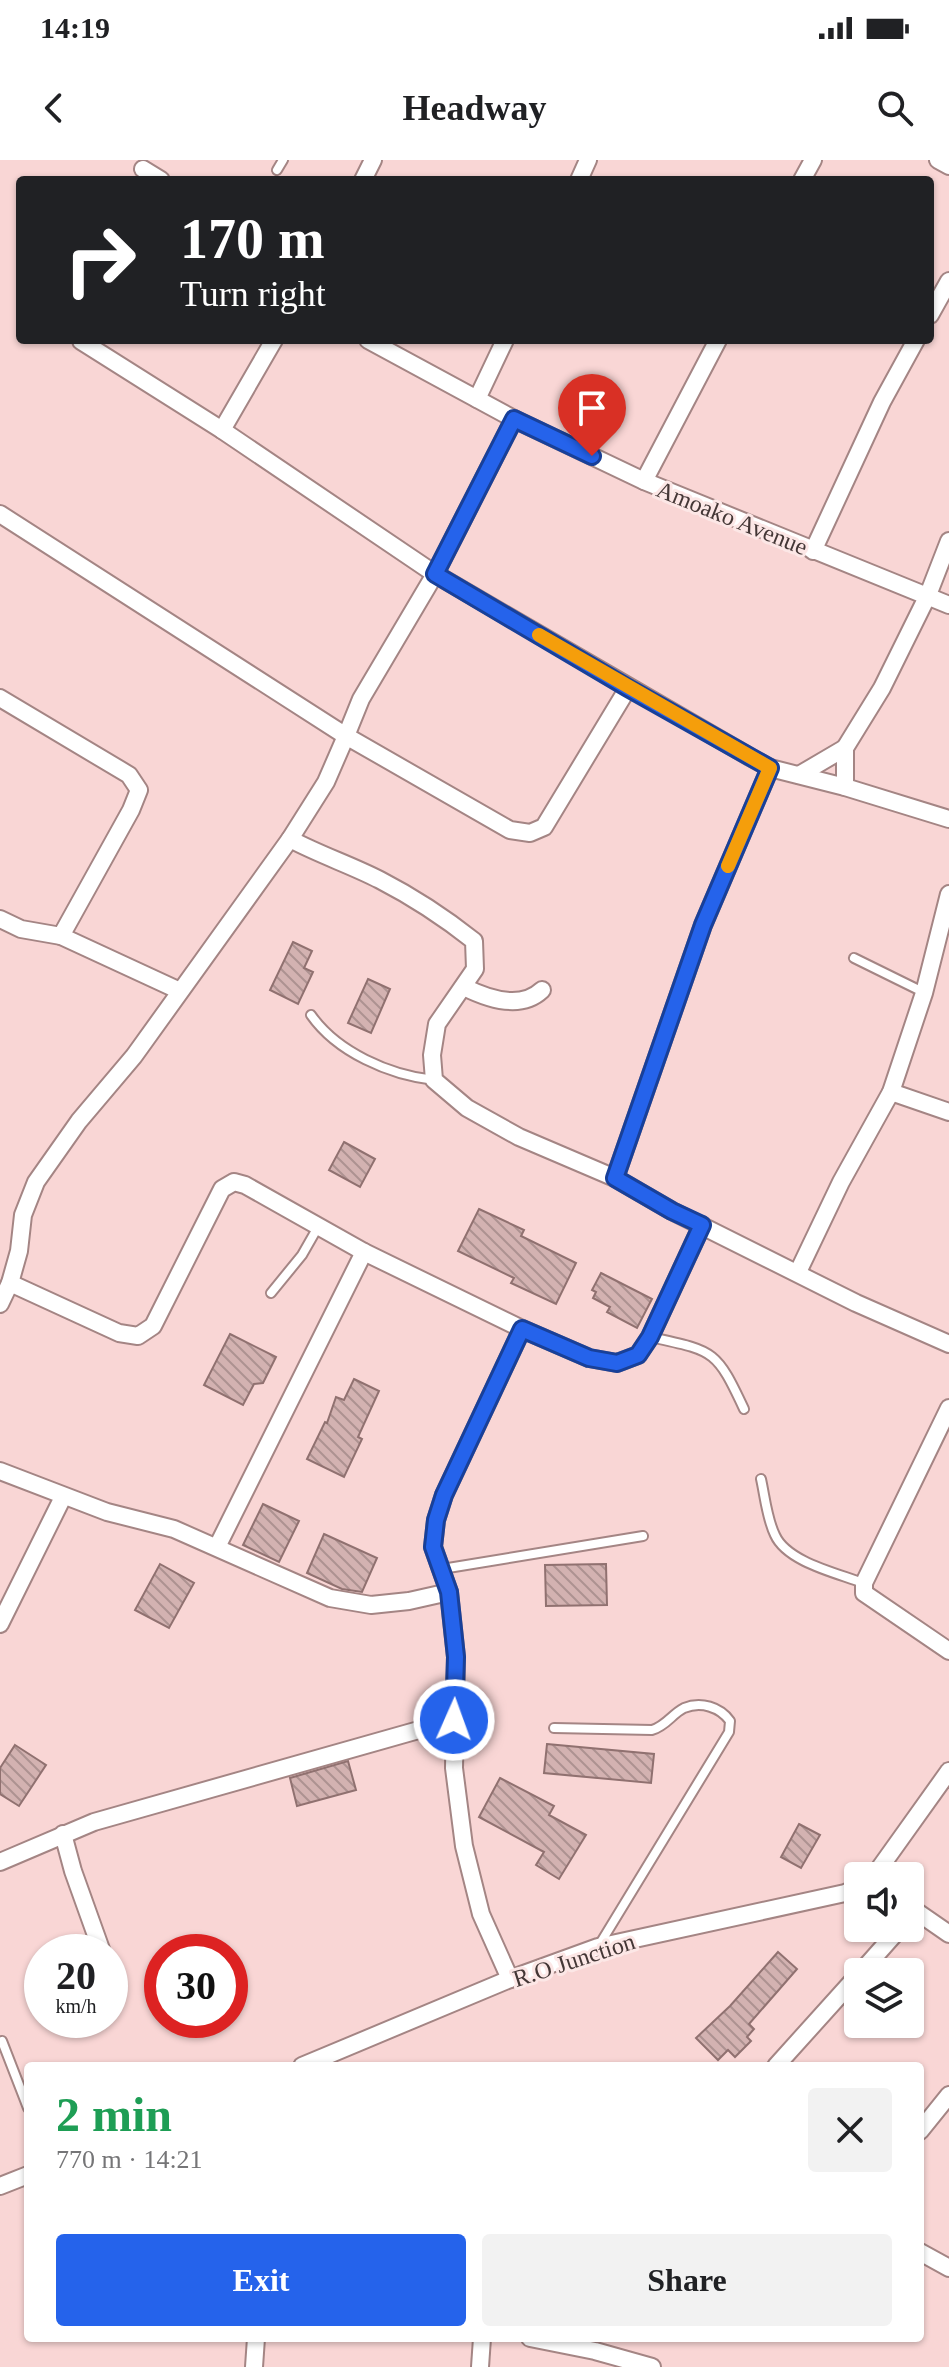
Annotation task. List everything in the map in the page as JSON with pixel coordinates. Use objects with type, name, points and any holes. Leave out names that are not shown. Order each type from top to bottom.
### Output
[{"type":"street","points":[[938,160],[949,166]]},
{"type":"street","points":[[143,169],[154,176]]},
{"type":"street","points":[[934,308],[949,281]]},
{"type":"street","points":[[86,344],[222,430],[435,574],[770,768],[949,819]]},
{"type":"street","points":[[222,430],[272,344]]},
{"type":"street","name":"Amoako Avenue","points":[[375,344],[514,419],[644,481],[949,605]]},
{"type":"street","points":[[477,399],[503,344]]},
{"type":"street","points":[[644,481],[716,344]]},
{"type":"street","points":[[813,551],[882,402],[914,344]]},
{"type":"street","points":[[0,1304],[10,1283],[19,1251],[23,1215],[36,1182],[79,1121],[134,1056],[290,839],[326,782],[361,699],[435,574],[514,419]]},
{"type":"street","points":[[0,514],[346,736],[510,830],[530,833],[544,827],[628,688]]},
{"type":"street","points":[[799,775],[845,748],[882,688],[928,595],[949,541]]},
{"type":"street","points":[[0,698],[129,775],[139,790],[61,936]]},
{"type":"street","points":[[845,748],[845,787]]},
{"type":"street","points":[[615,1178],[703,925],[770,768]]},
{"type":"street","points":[[290,839],[379,879],[445,918],[474,941],[475,969],[437,1024],[432,1055],[434,1080],[467,1108],[519,1137],[615,1178],[672,1211],[856,1303],[949,1344]]},
{"type":"street","points":[[798,1272],[841,1182],[891,1092],[924,993],[949,894]]},
{"type":"street","points":[[0,919],[21,929],[61,936],[180,991]]},
{"type":"street","points":[[464,987],[482,996],[521,1002],[542,990]]},
{"type":"street","points":[[891,1092],[949,1112]]},
{"type":"street","points":[[10,1283],[119,1333],[138,1336],[153,1326],[222,1189],[234,1182],[245,1185],[364,1252],[522,1329],[589,1358],[617,1363],[638,1355],[650,1337],[702,1225]]},
{"type":"street","points":[[217,1547],[364,1252]]},
{"type":"street","points":[[510,1979],[481,1914],[464,1846],[454,1768],[456,1657],[449,1592],[433,1547],[436,1520],[444,1495],[522,1329]]},
{"type":"street","points":[[949,1408],[864,1583],[864,1593],[872,1601],[949,1651]]},
{"type":"street","points":[[0,1471],[107,1512],[174,1529],[330,1598],[371,1605],[449,1592]]},
{"type":"street","points":[[0,1624],[63,1497]]},
{"type":"street","points":[[0,1862],[109,1818],[454,1720]]},
{"type":"street","points":[[884,1862],[949,1771]]},
{"type":"street","points":[[63,1834],[96,1934]]},
{"type":"street","name":"R.O Junction","points":[[312,2062],[510,1979],[598,1947],[844,1893]]},
{"type":"street","points":[[924,1918],[949,1934]]},
{"type":"street","points":[[873,1958],[888,1942]]},
{"type":"street","points":[[780,2062],[844,1991]]},
{"type":"street","points":[[924,2126],[949,2095]]},
{"type":"street","points":[[0,2186],[24,2177]]},
{"type":"street","points":[[924,2254],[949,2268]]},
{"type":"street","points":[[254,2367],[256,2342]]},
{"type":"street","points":[[480,2367],[482,2342]]},
{"type":"street","points":[[550,2342],[652,2367]]},
{"type":"lane","points":[[277,170],[283,160]]},
{"type":"lane","points":[[854,958],[924,993]]},
{"type":"lane","points":[[311,1015],[336,1043],[391,1070],[434,1080]]},
{"type":"lane","points":[[271,1293],[302,1255],[318,1227]]},
{"type":"lane","points":[[650,1337],[700,1348],[714,1358],[725,1369],[744,1409]]},
{"type":"lane","points":[[761,1479],[773,1533],[781,1546],[792,1555],[864,1583]]},
{"type":"lane","points":[[442,1569],[643,1536]]},
{"type":"lane","points":[[554,1728],[652,1730],[662,1727],[684,1708],[705,1705],[723,1711],[730,1721],[729,1732],[598,1947]]},
{"type":"lane","points":[[2,2041],[24,2098]]},
{"type":"building","points":[[293,942],[312,951],[304,968],[313,972],[298,1004],[270,990]]},
{"type":"building","points":[[368,979],[390,989],[371,1033],[348,1023]]},
{"type":"building","points":[[344,1142],[375,1159],[360,1187],[329,1170]]},
{"type":"building","points":[[479,1209],[524,1230],[521,1236],[576,1263],[556,1304],[511,1283],[514,1278],[458,1251]]},
{"type":"building","points":[[601,1273],[652,1299],[637,1328],[607,1312],[610,1307],[593,1298],[596,1292],[592,1290]]},
{"type":"building","points":[[230,1334],[276,1357],[263,1383],[254,1384],[243,1405],[204,1385]]},
{"type":"building","points":[[354,1379],[379,1391],[344,1477],[307,1459],[327,1423],[336,1397],[344,1400]]},
{"type":"building","points":[[263,1504],[299,1521],[279,1562],[243,1545]]},
{"type":"building","points":[[324,1534],[377,1558],[362,1592],[342,1589],[307,1573]]},
{"type":"building","points":[[160,1564],[194,1583],[169,1628],[135,1610]]},
{"type":"building","points":[[606,1564],[607,1605],[546,1606],[545,1565]]},
{"type":"building","points":[[547,1744],[654,1754],[651,1783],[544,1773]]},
{"type":"building","points":[[15,1745],[46,1765],[19,1806],[0,1794],[0,1768]]},
{"type":"building","points":[[348,1761],[356,1790],[297,1806],[290,1778]]},
{"type":"building","points":[[500,1778],[554,1806],[549,1815],[586,1835],[559,1879],[536,1865],[544,1852],[479,1817]]},
{"type":"building","points":[[799,1824],[820,1835],[801,1868],[781,1857]]},
{"type":"building","points":[[778,1952],[797,1969],[749,2024],[754,2029],[747,2037],[751,2041],[735,2057],[728,2050],[718,2060],[696,2038],[730,2006]]},
{"type":"slow traffic","points":[[539,635],[770,768],[728,866]]},
{"type":"route","points":[[454,1720],[456,1657],[449,1592],[433,1547],[436,1520],[444,1495],[522,1329],[589,1358],[617,1363],[638,1355],[650,1337],[702,1225],[615,1178],[703,925],[770,768],[435,574],[514,419],[592,456]]}]
